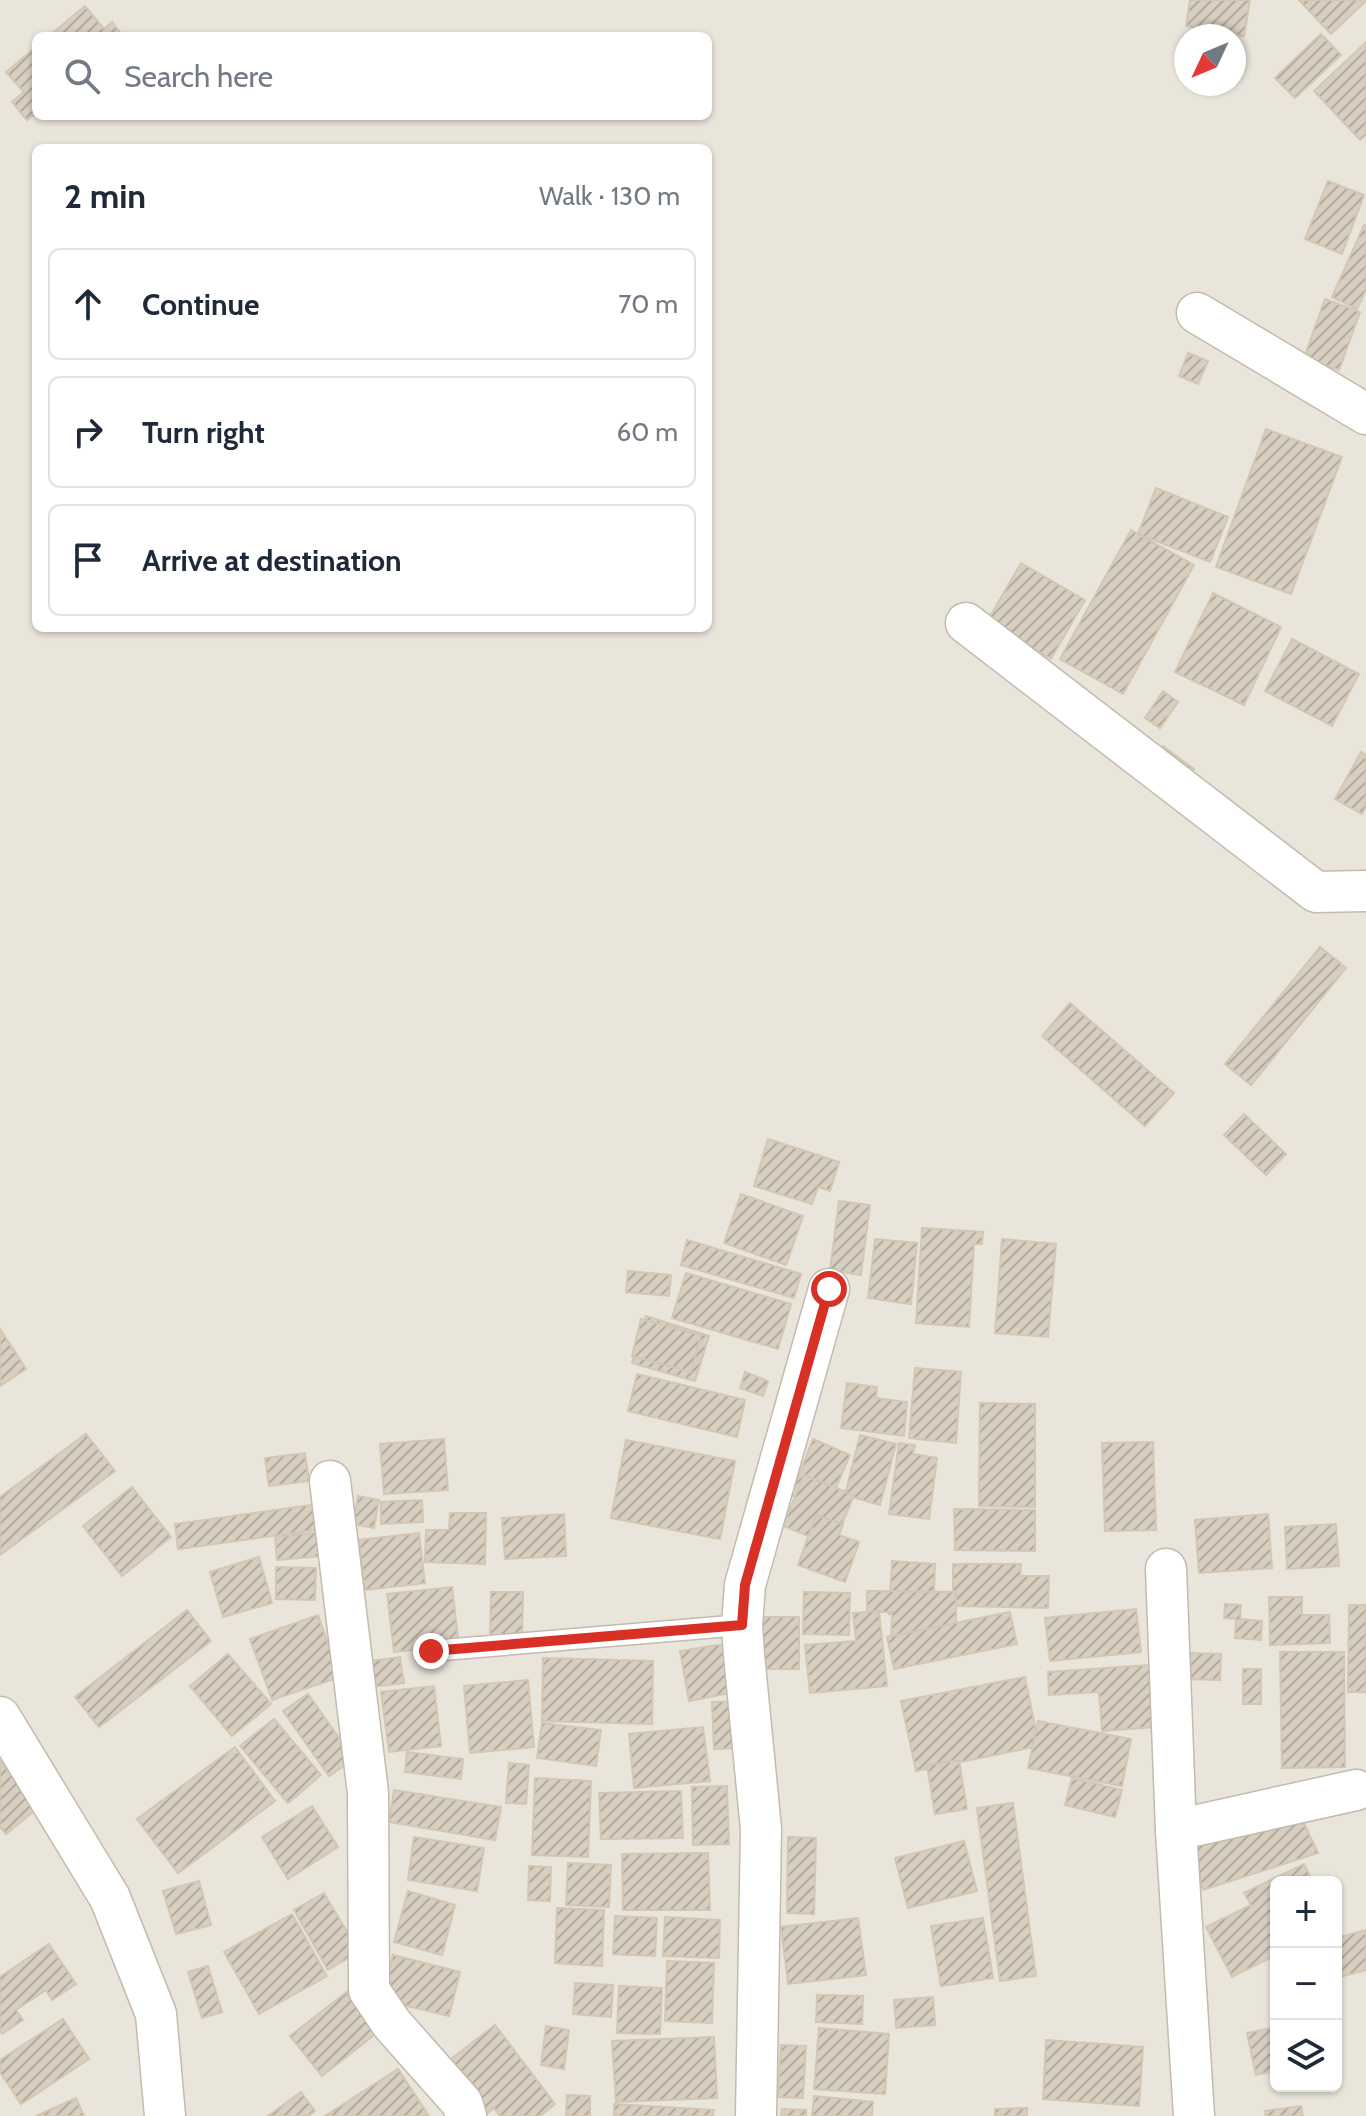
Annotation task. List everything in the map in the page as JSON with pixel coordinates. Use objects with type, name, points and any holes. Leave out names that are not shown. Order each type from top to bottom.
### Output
[{"type":"street","points":[[1197,313],[1366,414]]},
{"type":"street","points":[[966,623],[1316,892],[1366,891]]},
{"type":"street","points":[[756,2116],[761,1829],[742,1625],[745,1585],[829,1289]]},
{"type":"street","points":[[330,1481],[368,1793],[369,1990],[392,2024],[462,2103],[466,2116]]},
{"type":"street","points":[[1166,1569],[1176,1830],[1194,2116]]},
{"type":"street","points":[[0,1717],[110,1898],[156,2014],[165,2116]]},
{"type":"street","points":[[1176,1830],[1356,1790]]},
{"type":"lane","points":[[431,1651],[742,1625]]},
{"type":"shaded area","points":[[0,0],[1366,0],[1366,2116],[0,2116]]},
{"type":"building","points":[[1190,0],[1250,0],[1246,24],[1186,24]]},
{"type":"building","points":[[1299,0],[1366,0],[1366,1],[1331,34]]},
{"type":"building","points":[[85,6],[104,29],[112,22],[120,32],[54,32]]},
{"type":"building","points":[[1321,34],[1341,55],[1295,98],[1275,78]]},
{"type":"building","points":[[1366,42],[1366,135],[1360,140],[1314,91]]},
{"type":"building","points":[[32,50],[32,116],[27,120],[12,102],[24,92],[6,72]]},
{"type":"building","points":[[1328,181],[1364,195],[1342,254],[1305,239]]},
{"type":"building","points":[[1364,225],[1366,290],[1357,309],[1332,297]]},
{"type":"building","points":[[1325,299],[1360,312],[1339,370],[1304,358]]},
{"type":"building","points":[[1188,353],[1208,361],[1198,384],[1179,376]]},
{"type":"building","points":[[1266,429],[1342,457],[1291,594],[1216,567]]},
{"type":"building","points":[[1156,488],[1228,517],[1210,562],[1138,534]]},
{"type":"building","points":[[1131,530],[1194,565],[1123,694],[1060,659]]},
{"type":"building","points":[[1021,563],[1085,600],[1051,659],[987,622]]},
{"type":"building","points":[[1213,593],[1281,627],[1244,705],[1175,672]]},
{"type":"building","points":[[1292,639],[1359,674],[1332,726],[1265,691]]},
{"type":"building","points":[[1163,691],[1178,702],[1160,728],[1145,718]]},
{"type":"building","points":[[1163,746],[1194,769],[1184,783],[1153,761]]},
{"type":"building","points":[[1361,752],[1366,755],[1366,807],[1362,814],[1335,799]]},
{"type":"building","points":[[1320,947],[1346,968],[1251,1085],[1225,1064]]},
{"type":"building","points":[[1070,1003],[1174,1093],[1145,1126],[1042,1036]]},
{"type":"building","points":[[1244,1114],[1286,1154],[1266,1175],[1224,1135]]},
{"type":"building","points":[[768,1139],[839,1162],[830,1191],[818,1187],[812,1204],[754,1186]]},
{"type":"building","points":[[741,1194],[803,1216],[786,1265],[724,1243]]},
{"type":"building","points":[[839,1201],[870,1205],[861,1275],[830,1270]]},
{"type":"building","points":[[922,1228],[983,1232],[982,1244],[974,1244],[969,1327],[916,1323]]},
{"type":"building","points":[[875,1239],[917,1243],[911,1304],[868,1298]]},
{"type":"building","points":[[1002,1239],[1056,1244],[1048,1337],[995,1333]]},
{"type":"building","points":[[687,1240],[801,1274],[794,1298],[681,1265]]},
{"type":"building","points":[[628,1271],[671,1275],[669,1296],[626,1292]]},
{"type":"building","points":[[686,1273],[791,1304],[778,1349],[672,1318]]},
{"type":"building","points":[[646,1316],[709,1336],[695,1381],[632,1363]]},
{"type":"building","points":[[641,1319],[701,1335],[691,1372],[632,1356]]},
{"type":"building","points":[[0,1329],[26,1369],[0,1386]]},
{"type":"building","points":[[915,1368],[961,1372],[956,1443],[909,1438]]},
{"type":"building","points":[[745,1372],[768,1381],[763,1396],[740,1388]]},
{"type":"building","points":[[637,1374],[745,1400],[737,1437],[628,1411]]},
{"type":"building","points":[[847,1383],[877,1387],[876,1398],[907,1402],[904,1436],[841,1428]]},
{"type":"building","points":[[980,1403],[1035,1404],[1035,1507],[979,1506]]},
{"type":"building","points":[[86,1434],[115,1471],[0,1555],[0,1497]]},
{"type":"building","points":[[860,1435],[896,1444],[880,1505],[845,1495]]},
{"type":"building","points":[[444,1439],[448,1490],[384,1494],[380,1444]]},
{"type":"building","points":[[813,1439],[850,1455],[827,1509],[791,1495]]},
{"type":"building","points":[[626,1440],[735,1461],[720,1539],[611,1518]]},
{"type":"building","points":[[1153,1442],[1156,1530],[1105,1531],[1102,1443]]},
{"type":"building","points":[[899,1443],[915,1445],[913,1454],[937,1458],[929,1519],[889,1514]]},
{"type":"building","points":[[305,1453],[309,1481],[269,1486],[265,1458]]},
{"type":"building","points":[[804,1475],[854,1495],[833,1546],[783,1526]]},
{"type":"building","points":[[132,1487],[171,1537],[122,1576],[83,1526]]},
{"type":"building","points":[[358,1496],[379,1500],[374,1528],[353,1524]]},
{"type":"building","points":[[422,1500],[423,1522],[381,1524],[381,1502]]},
{"type":"building","points":[[319,1504],[323,1529],[178,1549],[175,1524]]},
{"type":"building","points":[[954,1509],[1035,1510],[1035,1551],[955,1550]]},
{"type":"building","points":[[450,1513],[486,1513],[485,1564],[425,1562],[426,1530],[449,1530]]},
{"type":"building","points":[[564,1514],[566,1556],[505,1559],[502,1518]]},
{"type":"building","points":[[1268,1514],[1272,1568],[1199,1573],[1195,1520]]},
{"type":"building","points":[[816,1515],[843,1524],[839,1535],[859,1542],[845,1582],[798,1565]]},
{"type":"building","points":[[1336,1524],[1339,1566],[1287,1569],[1285,1527]]},
{"type":"building","points":[[321,1532],[323,1556],[277,1560],[275,1537]]},
{"type":"building","points":[[419,1533],[425,1583],[365,1590],[359,1540]]},
{"type":"building","points":[[259,1557],[272,1603],[223,1617],[210,1572]]},
{"type":"building","points":[[892,1561],[935,1564],[933,1617],[889,1614]]},
{"type":"building","points":[[953,1564],[1021,1564],[1020,1576],[1049,1576],[1048,1608],[953,1606]]},
{"type":"building","points":[[276,1567],[316,1568],[315,1600],[276,1599]]},
{"type":"building","points":[[452,1587],[459,1645],[394,1652],[387,1594]]},
{"type":"building","points":[[867,1591],[956,1592],[956,1652],[891,1651],[892,1612],[867,1612]]},
{"type":"building","points":[[491,1592],[523,1592],[522,1639],[490,1638]]},
{"type":"building","points":[[804,1592],[850,1593],[849,1635],[803,1634]]},
{"type":"building","points":[[1269,1597],[1302,1597],[1302,1615],[1329,1615],[1330,1643],[1270,1645]]},
{"type":"building","points":[[1225,1604],[1241,1605],[1240,1619],[1262,1621],[1261,1640],[1235,1638],[1236,1619],[1224,1618]]},
{"type":"building","points":[[1349,1605],[1366,1605],[1366,1692],[1348,1692]]},
{"type":"building","points":[[1136,1609],[1141,1652],[1050,1661],[1045,1618]]},
{"type":"building","points":[[187,1610],[211,1641],[99,1727],[75,1697]]},
{"type":"building","points":[[879,1611],[887,1686],[810,1693],[805,1645],[856,1641],[853,1613]]},
{"type":"building","points":[[1010,1612],[1017,1644],[894,1669],[887,1637]]},
{"type":"building","points":[[318,1615],[340,1677],[272,1700],[250,1639]]},
{"type":"building","points":[[760,1617],[799,1617],[799,1669],[760,1669]]},
{"type":"building","points":[[731,1643],[740,1691],[689,1701],[680,1651]]},
{"type":"building","points":[[1280,1652],[1344,1652],[1345,1767],[1282,1768]]},
{"type":"building","points":[[1186,1653],[1221,1654],[1220,1680],[1185,1679]]},
{"type":"building","points":[[228,1654],[271,1704],[232,1736],[190,1686]]},
{"type":"building","points":[[400,1657],[404,1683],[373,1687],[370,1661]]},
{"type":"building","points":[[543,1658],[653,1661],[652,1724],[542,1721]]},
{"type":"building","points":[[1150,1665],[1155,1727],[1102,1731],[1099,1692],[1049,1695],[1048,1672]]},
{"type":"building","points":[[1243,1669],[1261,1669],[1261,1704],[1243,1704]]},
{"type":"building","points":[[1025,1677],[1039,1746],[916,1771],[901,1701]]},
{"type":"building","points":[[528,1680],[534,1747],[470,1753],[464,1686]]},
{"type":"building","points":[[434,1686],[441,1746],[389,1752],[381,1692]]},
{"type":"building","points":[[308,1694],[354,1759],[329,1776],[283,1711]]},
{"type":"building","points":[[742,1701],[744,1748],[714,1749],[712,1702]]},
{"type":"building","points":[[274,1719],[321,1775],[288,1803],[240,1746]]},
{"type":"building","points":[[1038,1721],[1131,1739],[1122,1786],[1028,1768]]},
{"type":"building","points":[[542,1723],[601,1730],[596,1766],[537,1758]]},
{"type":"building","points":[[703,1727],[710,1781],[634,1788],[629,1734]]},
{"type":"building","points":[[235,1747],[275,1801],[178,1873],[137,1819]]},
{"type":"building","points":[[407,1752],[463,1759],[461,1779],[405,1772]]},
{"type":"building","points":[[959,1760],[967,1809],[935,1814],[927,1765]]},
{"type":"building","points":[[0,1761],[38,1808],[6,1834],[0,1827]]},
{"type":"building","points":[[509,1763],[529,1765],[526,1804],[506,1803]]},
{"type":"building","points":[[535,1778],[591,1781],[588,1857],[532,1855]]},
{"type":"building","points":[[1072,1778],[1122,1790],[1115,1817],[1065,1805]]},
{"type":"building","points":[[727,1786],[729,1844],[693,1845],[692,1787]]},
{"type":"building","points":[[394,1790],[501,1807],[495,1840],[389,1822]]},
{"type":"building","points":[[681,1791],[683,1838],[601,1839],[599,1793]]},
{"type":"building","points":[[1013,1803],[1036,1976],[1000,1981],[977,1808]]},
{"type":"building","points":[[312,1806],[338,1847],[288,1879],[262,1837]]},
{"type":"building","points":[[1300,1815],[1318,1853],[1203,1890],[1191,1842]]},
{"type":"building","points":[[414,1837],[484,1848],[477,1891],[408,1880]]},
{"type":"building","points":[[788,1837],[816,1838],[814,1914],[787,1913]]},
{"type":"building","points":[[964,1841],[977,1891],[908,1908],[895,1858]]},
{"type":"building","points":[[708,1853],[710,1910],[623,1910],[622,1854]]},
{"type":"building","points":[[568,1863],[611,1865],[609,1907],[566,1905]]},
{"type":"building","points":[[1304,1864],[1310,1876],[1279,1876]]},
{"type":"building","points":[[529,1866],[551,1867],[550,1901],[528,1900]]},
{"type":"building","points":[[1270,1880],[1270,1958],[1232,1977],[1206,1927],[1251,1905],[1244,1893]]},
{"type":"building","points":[[199,1881],[211,1925],[176,1934],[163,1891]]},
{"type":"building","points":[[408,1891],[455,1905],[442,1955],[394,1942]]},
{"type":"building","points":[[324,1893],[359,1952],[328,1970],[294,1910]]},
{"type":"building","points":[[557,1908],[604,1910],[602,1966],[555,1963]]},
{"type":"building","points":[[292,1914],[327,1976],[259,2014],[224,1952]]},
{"type":"building","points":[[615,1916],[657,1918],[655,1956],[613,1954]]},
{"type":"building","points":[[665,1917],[720,1920],[719,1958],[663,1956]]},
{"type":"building","points":[[858,1918],[866,1975],[788,1984],[781,1927]]},
{"type":"building","points":[[983,1918],[993,1978],[941,1986],[931,1926]]},
{"type":"building","points":[[1366,1930],[1366,1970],[1342,1976],[1342,1936]]},
{"type":"building","points":[[49,1944],[76,1984],[52,2000],[46,1990],[16,2010],[23,2020],[2,2034],[0,1977]]},
{"type":"building","points":[[393,1955],[460,1972],[449,2016],[382,2000]]},
{"type":"building","points":[[667,1961],[714,1963],[712,2023],[665,2021]]},
{"type":"building","points":[[208,1966],[222,2012],[202,2018],[188,1972]]},
{"type":"building","points":[[575,1983],[613,1985],[611,2017],[573,2014]]},
{"type":"building","points":[[619,1986],[662,1988],[660,2034],[617,2033]]},
{"type":"building","points":[[352,1988],[383,2028],[322,2076],[290,2036]]},
{"type":"building","points":[[817,1995],[863,1996],[862,2024],[816,2022]]},
{"type":"building","points":[[933,1997],[935,2025],[896,2028],[894,2000]]},
{"type":"building","points":[[63,2019],[89,2059],[21,2104],[0,2072],[0,2060]]},
{"type":"building","points":[[495,2025],[555,2104],[540,2116],[500,2116],[494,2108],[485,2115],[446,2063]]},
{"type":"building","points":[[546,2026],[569,2030],[564,2069],[541,2065]]},
{"type":"building","points":[[819,2028],[889,2034],[885,2094],[814,2089]]},
{"type":"building","points":[[1270,2028],[1270,2072],[1256,2075],[1247,2033]]},
{"type":"building","points":[[714,2037],[717,2098],[616,2102],[612,2041]]},
{"type":"building","points":[[1046,2040],[1143,2047],[1139,2106],[1043,2099]]},
{"type":"building","points":[[781,2045],[806,2046],[803,2098],[778,2097]]},
{"type":"building","points":[[398,2069],[429,2116],[325,2116]]},
{"type":"building","points":[[301,2092],[315,2111],[308,2116],[268,2116]]},
{"type":"building","points":[[567,2095],[590,2096],[590,2116],[566,2116]]},
{"type":"building","points":[[814,2096],[873,2102],[872,2116],[812,2116]]},
{"type":"building","points":[[76,2098],[84,2116],[36,2116]]},
{"type":"building","points":[[614,2104],[714,2110],[713,2116],[614,2116]]},
{"type":"building","points":[[1301,2106],[1303,2116],[1266,2116],[1265,2111]]},
{"type":"building","points":[[1027,2108],[1027,2116],[995,2116],[995,2109]]},
{"type":"building","points":[[782,2109],[806,2110],[806,2116],[781,2116]]},
{"type":"route","points":[[431,1651],[742,1625],[745,1585],[829,1289]]}]
